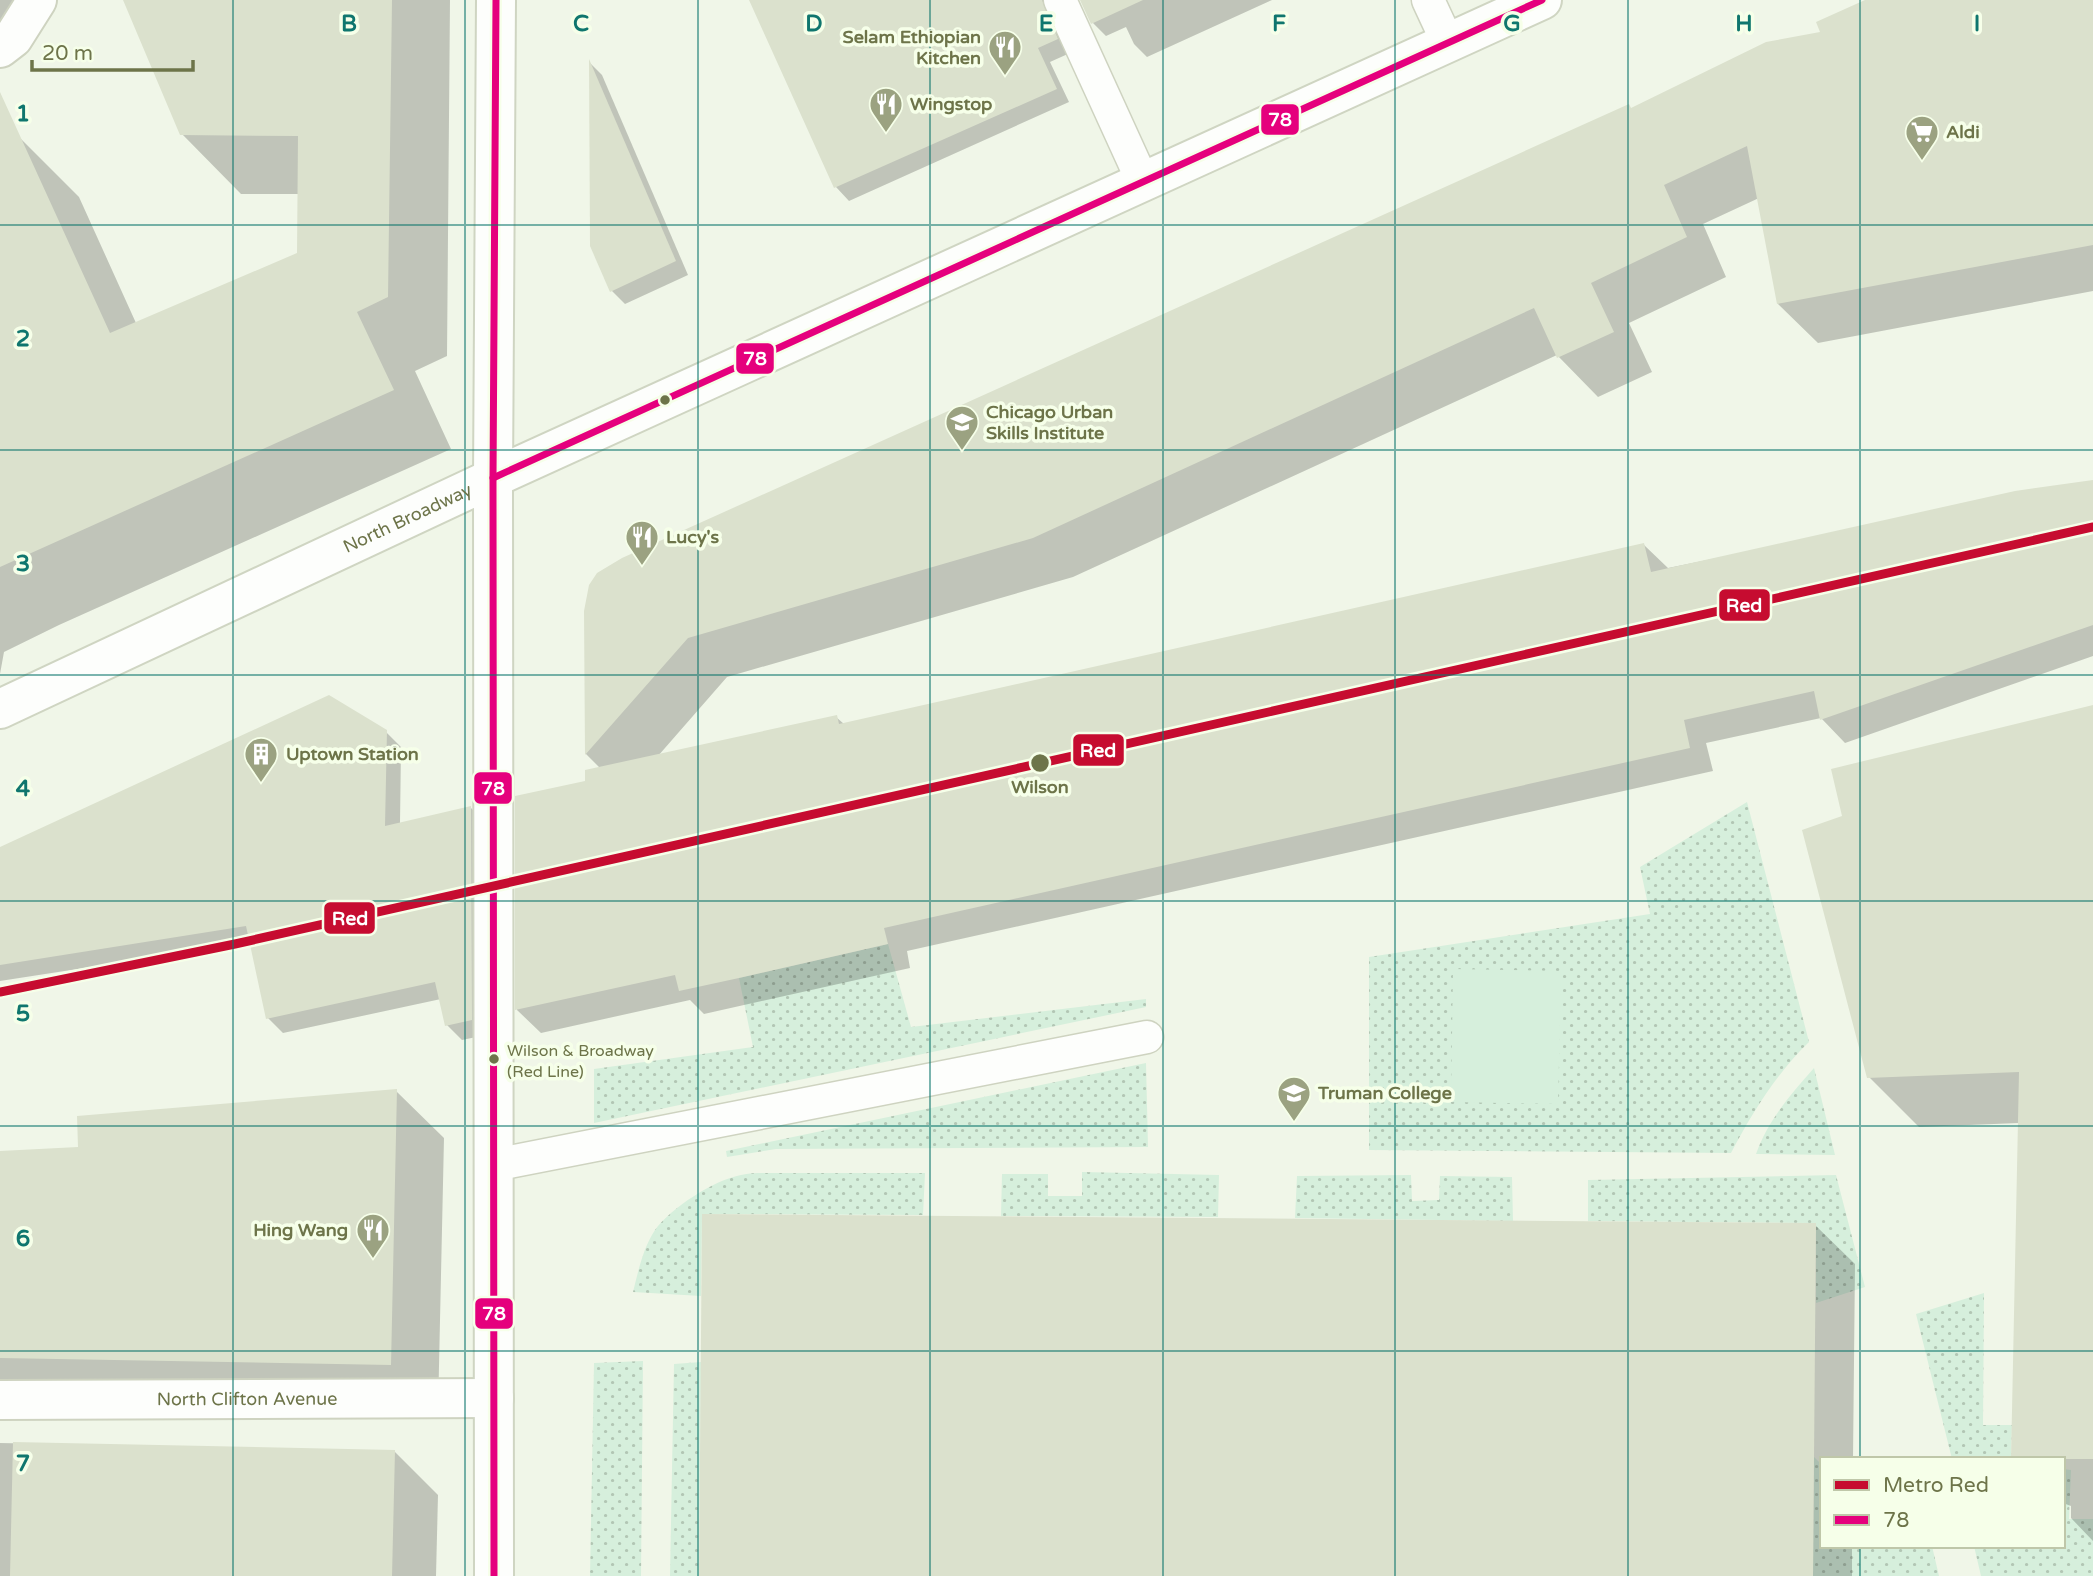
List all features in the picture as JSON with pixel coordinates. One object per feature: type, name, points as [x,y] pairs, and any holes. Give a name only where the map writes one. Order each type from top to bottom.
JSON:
[{"type":"street","points":[[0,48],[13,38],[37,0]]},
{"type":"street","points":[[495,1576],[496,0]]},
{"type":"street","name":"North Broadway","points":[[0,709],[494,478],[1542,0]]},
{"type":"street","name":"North Clifton Avenue","points":[[0,1400],[494,1398]]},
{"type":"lane","points":[[1060,0],[1143,182]]},
{"type":"lane","points":[[1428,0],[1448,43]]},
{"type":"lane","points":[[494,1165],[1147,1037]]},
{"type":"green space","points":[[1747,802],[1809,1042],[1766,1094],[1731,1153],[1369,1150],[1369,957],[1650,914],[1640,867]]},
{"type":"green space","points":[[888,944],[911,1027],[1146,999],[1146,1007],[594,1123],[594,1069],[753,1047],[739,978]]},
{"type":"green space","points":[[1453,969],[1561,971],[1558,1104],[1451,1102]]},
{"type":"green space","points":[[1146,1063],[1148,1147],[776,1149],[727,1157],[726,1151]]},
{"type":"green space","points":[[1814,1068],[1835,1155],[1756,1154],[1774,1119]]},
{"type":"green space","points":[[1082,1172],[1219,1175],[1218,1217],[1001,1216],[1002,1174],[1048,1174],[1048,1196],[1082,1196]]},
{"type":"green space","points":[[754,1173],[925,1173],[923,1215],[702,1214],[701,1296],[633,1292],[641,1260],[655,1230],[671,1213],[694,1196],[730,1178]]},
{"type":"green space","points":[[1411,1175],[1412,1201],[1439,1200],[1440,1176],[1512,1177],[1513,1221],[1295,1218],[1297,1176]]},
{"type":"green space","points":[[1836,1175],[1865,1287],[1816,1303],[1816,1223],[1588,1221],[1588,1180]]},
{"type":"green space","points":[[1984,1293],[1983,1425],[2012,1425],[2011,1453],[2020,1457],[1952,1457],[1916,1314]]},
{"type":"green space","points":[[643,1361],[641,1576],[590,1576],[594,1363]]},
{"type":"green space","points":[[701,1362],[699,1576],[670,1576],[674,1364]]},
{"type":"green space","points":[[1814,1457],[1820,1463],[1820,1548],[1932,1548],[1939,1576],[1813,1576]]},
{"type":"green space","points":[[2065,1469],[2071,1470],[2069,1519],[2093,1519],[2093,1576],[1981,1576],[1974,1548],[2065,1548]]},
{"type":"building","points":[[123,0],[392,0],[388,297],[357,312],[394,390],[0,567],[0,92],[110,333],[297,253],[298,136],[180,135]]},
{"type":"building","points":[[749,0],[1042,0],[1058,39],[1038,48],[1057,89],[834,188]]},
{"type":"building","points":[[1080,0],[1143,0],[1091,24]]},
{"type":"building","points":[[1865,0],[2093,0],[2093,245],[1777,304],[1747,146],[1664,185],[1687,237],[1591,283],[1614,332],[1557,358],[1534,308],[1033,538],[688,638],[585,755],[584,611],[589,585],[597,573],[622,558],[1629,104],[1631,108],[1766,42],[1820,32],[1816,22]]},
{"type":"building","points":[[589,59],[676,261],[610,292],[590,246]]},
{"type":"building","points":[[2093,480],[2093,625],[1820,720],[1814,691],[1684,720],[1690,748],[884,928],[888,944],[739,978],[679,991],[675,975],[515,1010],[515,796],[585,781],[585,770],[837,715],[839,724],[1644,543],[1651,572],[2015,491]]},
{"type":"building","name":"Uptown Station","points":[[329,695],[387,730],[385,826],[471,806],[472,1020],[445,1026],[435,982],[266,1019],[246,926],[0,965],[0,847]]},
{"type":"building","points":[[2093,705],[2093,1459],[2011,1457],[2019,1072],[1867,1078],[1802,830],[1842,816],[1831,769]]},
{"type":"building","points":[[397,1089],[391,1365],[0,1358],[0,1151],[78,1147],[77,1116]]},
{"type":"building","points":[[702,1214],[1816,1223],[1813,1576],[699,1576]]},
{"type":"building","points":[[13,1442],[395,1450],[392,1576],[10,1576]]},
{"type":"metro line","name":"Red","points":[[0,992],[235,944],[2093,527]]},
{"type":"transit line","name":"78","points":[[494,1576],[493,478],[496,0]]},
{"type":"transit line","name":"78","points":[[493,478],[1542,0]]},
{"type":"place","name":"Selam Ethiopian Kitchen","points":[[1005,77]]},
{"type":"place","name":"Wingstop","points":[[886,134]]},
{"type":"place","name":"Aldi","points":[[1922,162]]},
{"type":"place","name":"Chicago Urban Skills Institute","points":[[962,452]]},
{"type":"place","name":"Lucy's","points":[[642,567]]},
{"type":"place","name":"Wilson","points":[[1040,763]]},
{"type":"place","name":"Uptown Station","points":[[261,784]]},
{"type":"place","name":"Wilson & Broadway (Red Line)","points":[[494,1059]]},
{"type":"place","name":"Truman College","points":[[1294,1123]]},
{"type":"place","name":"Hing Wang","points":[[373,1260]]}]
